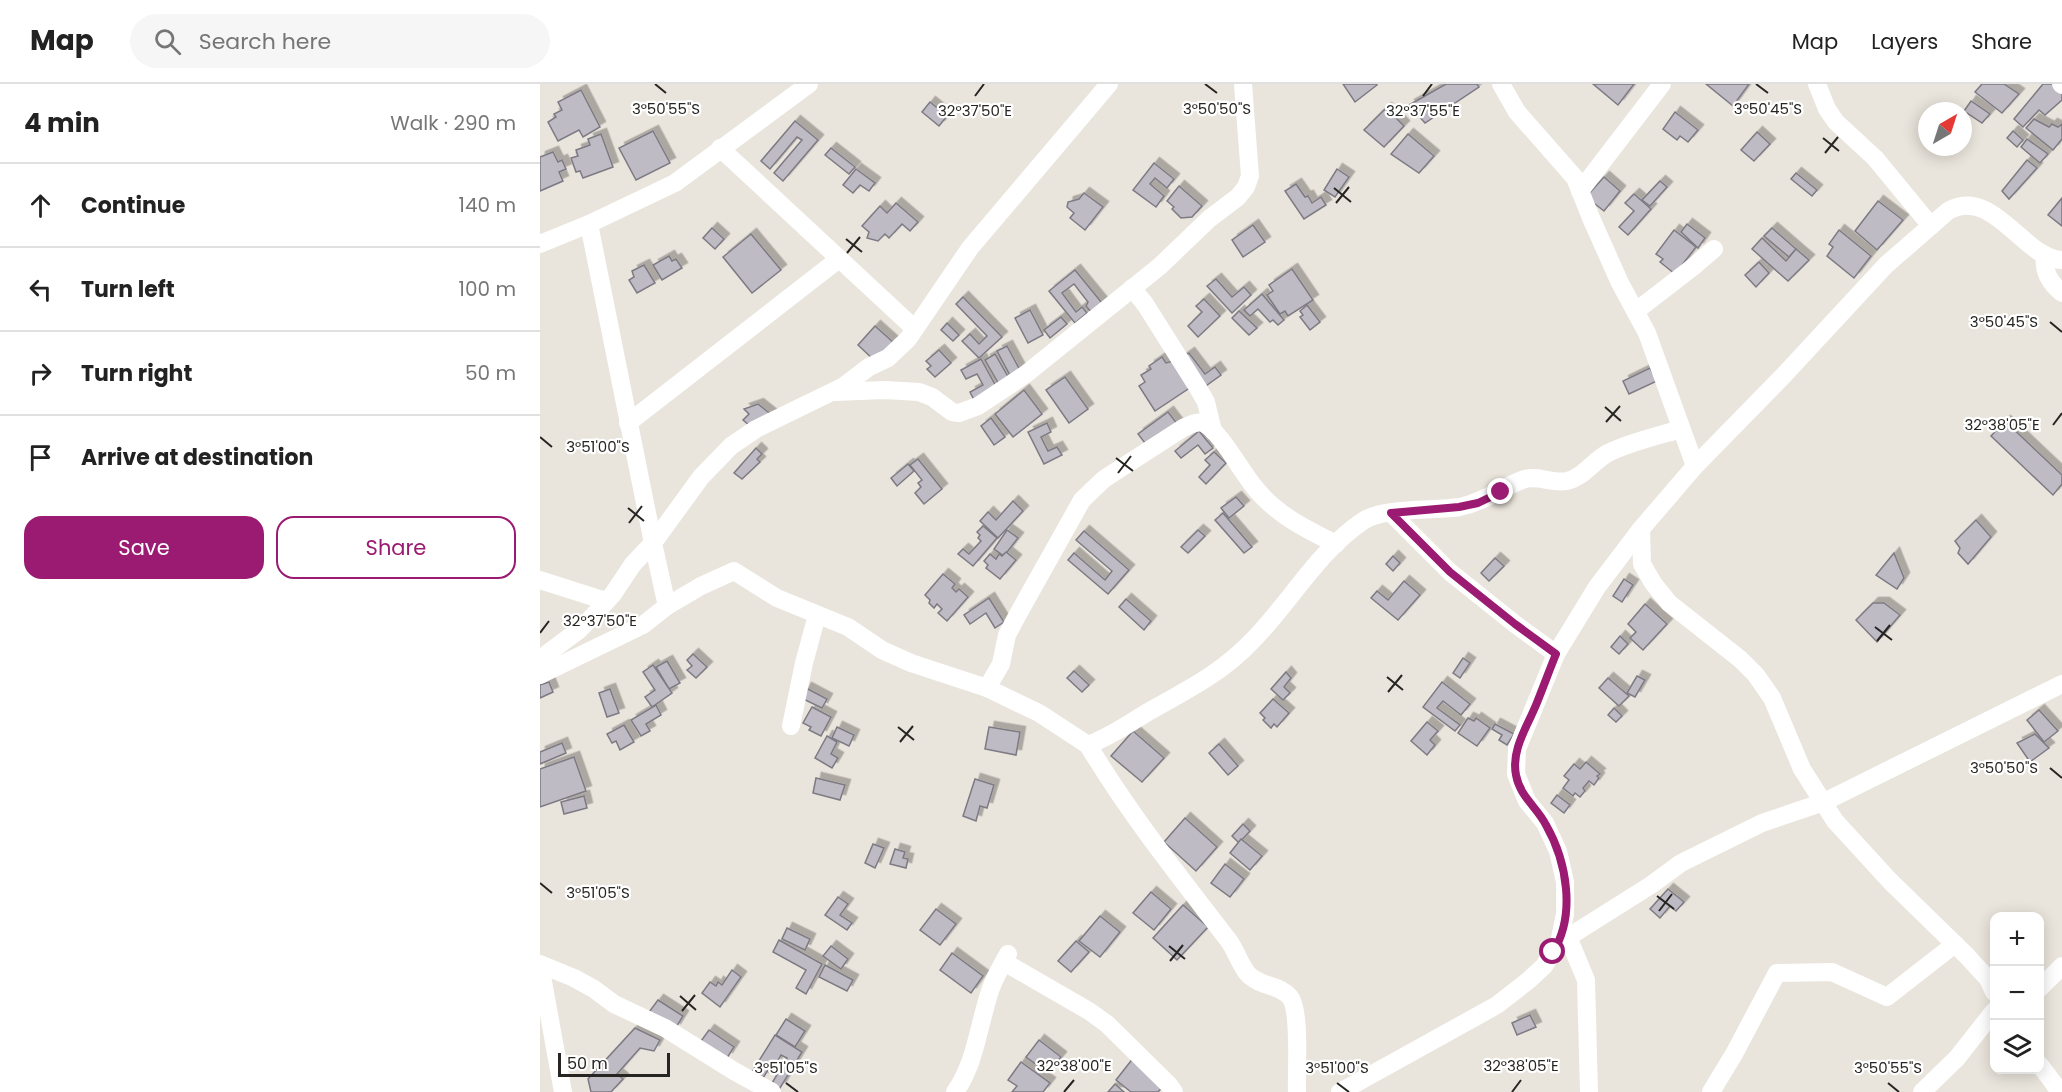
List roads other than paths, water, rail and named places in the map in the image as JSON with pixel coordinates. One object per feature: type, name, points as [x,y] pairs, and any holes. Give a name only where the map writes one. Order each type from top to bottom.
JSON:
[{"type":"street","points":[[540,244],[589,224],[675,183],[809,84]]},
{"type":"street","points":[[540,662],[548,653],[579,630],[606,601],[701,477],[731,446],[756,429],[844,386],[869,367],[888,358],[908,339],[970,248],[1109,84]]},
{"type":"street","points":[[829,393],[885,390],[919,392],[952,412],[966,411],[978,406],[1026,374],[1160,266],[1209,219],[1246,188],[1250,176],[1243,84]]},
{"type":"street","points":[[1501,84],[1517,112],[1570,170],[1616,274],[1647,333],[1695,466]]},
{"type":"street","points":[[1580,190],[1662,84]]},
{"type":"street","points":[[1817,84],[1827,109],[1836,122],[1875,158],[1931,226]]},
{"type":"street","points":[[720,148],[915,329]]},
{"type":"street","points":[[1589,1092],[1586,980],[1563,940],[1566,897],[1558,851],[1545,823],[1527,801],[1516,774],[1516,749],[1556,654],[1597,587],[1641,529],[1695,466],[1784,375],[1886,264],[1956,206],[1970,205],[1982,208],[2053,257],[2044,266],[2053,285],[2062,293]]},
{"type":"street","points":[[589,224],[652,543],[667,606]]},
{"type":"street","points":[[1636,310],[1714,249]]},
{"type":"street","points":[[628,423],[839,259]]},
{"type":"street","points":[[1132,288],[1145,304],[1206,402],[1213,431]]},
{"type":"street","points":[[987,688],[1001,664],[1007,635],[1082,500],[1104,479],[1183,428],[1199,422],[1204,423],[1213,431],[1272,507],[1294,523],[1336,544]]},
{"type":"street","points":[[1089,745],[1102,740],[1147,712],[1186,692],[1230,662],[1252,642],[1305,577],[1336,544],[1372,516],[1478,503],[1526,478],[1567,481],[1582,474],[1606,454],[1681,429]]},
{"type":"street","points":[[1391,513],[1450,572],[1556,654]]},
{"type":"street","points":[[1641,529],[1642,564],[1653,583],[1669,603],[1740,658],[1756,675],[1772,698],[1802,769],[1834,821],[1990,983]]},
{"type":"street","points":[[540,675],[643,625],[667,606],[701,586],[734,571],[777,598],[849,627],[882,650],[911,663],[987,688],[1039,713],[1089,745],[1108,777],[1164,858],[1231,944],[1247,972],[1257,982],[1277,988],[1290,998],[1297,1022],[1298,1092]]},
{"type":"street","points":[[540,580],[606,601]]},
{"type":"street","points":[[791,726],[817,615]]},
{"type":"street","points":[[1340,1092],[1497,1005],[1544,966],[1563,940],[1651,885],[1681,863],[1762,823],[1824,802],[2062,684]]},
{"type":"street","points":[[1711,1092],[1777,973],[1832,972],[1887,997],[1955,944]]},
{"type":"street","points":[[955,1092],[971,1057],[991,986],[1006,958],[1107,1024],[1174,1092]]},
{"type":"street","points":[[540,964],[563,1092]]},
{"type":"street","points":[[540,964],[594,989],[614,1004],[665,1029],[772,1092]]},
{"type":"street","points":[[2044,984],[2062,966]]},
{"type":"street","points":[[1922,1092],[1957,1058],[1990,1017]]},
{"type":"street","points":[[2044,1070],[2060,1092]]}]
